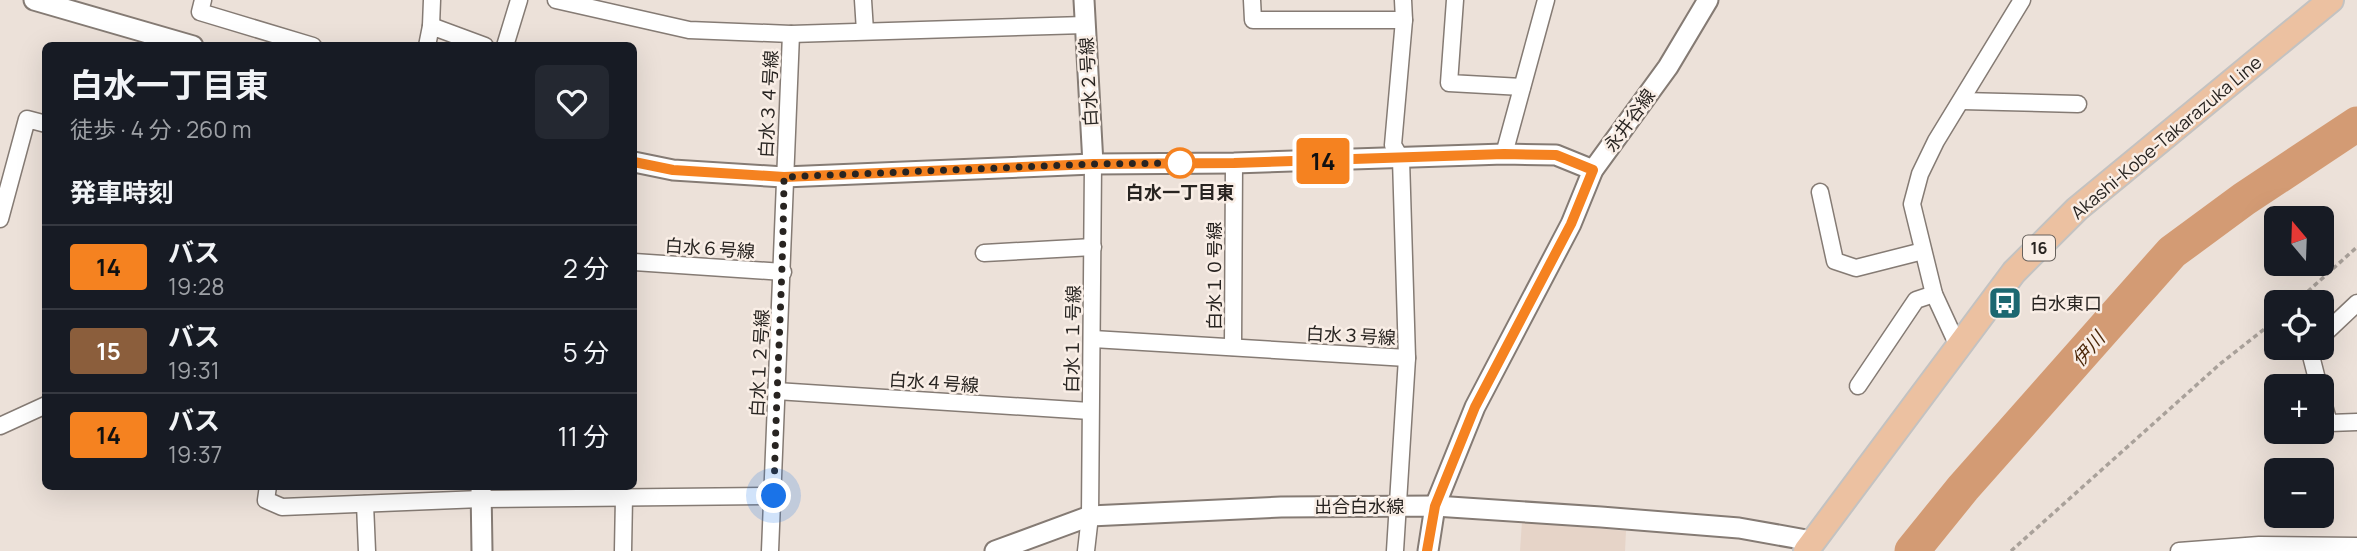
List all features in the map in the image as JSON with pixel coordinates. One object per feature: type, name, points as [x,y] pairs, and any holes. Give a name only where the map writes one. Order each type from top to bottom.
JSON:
[{"type":"main road","name":"Akashi-Kobe-Takarazuka Line","points":[[1809,546],[2014,272],[2077,209],[2331,0]]},
{"type":"street","points":[[34,0],[178,42]]},
{"type":"street","points":[[203,0],[200,12],[300,42]]},
{"type":"street","points":[[427,42],[432,0]]},
{"type":"street","points":[[506,42],[519,0]]},
{"type":"street","points":[[556,0],[617,6],[688,30],[791,34],[1085,25]]},
{"type":"street","points":[[863,0],[865,31]]},
{"type":"street","name":"白水２号線","points":[[1084,0],[1093,164]]},
{"type":"street","points":[[1252,0],[1252,20],[1404,20]]},
{"type":"street","name":"白水３号線","points":[[1093,339],[1407,358],[1401,159],[1393,145],[1404,20],[1403,0]]},
{"type":"street","points":[[1455,0],[1449,83],[1522,87]]},
{"type":"street","points":[[1504,154],[1546,0]]},
{"type":"street","name":"永井谷線","points":[[1427,551],[1435,506],[1475,407],[1571,224],[1593,170],[1668,66],[1708,0]]},
{"type":"street","points":[[1958,346],[1934,294],[1912,204],[1936,141],[2022,0]]},
{"type":"street","points":[[431,26],[474,42]]},
{"type":"street","name":"白水３４号線","points":[[784,177],[791,34]]},
{"type":"street","points":[[1962,101],[2078,104]]},
{"type":"street","points":[[0,219],[27,119],[42,123]]},
{"type":"street","points":[[637,163],[673,170],[784,177],[1093,164],[1401,159],[1504,154],[1556,155],[1593,170]]},
{"type":"street","name":"白水１０号線","points":[[1233,347],[1234,163]]},
{"type":"street","name":"白水１１号線","points":[[1086,551],[1090,516],[1093,164]]},
{"type":"street","name":"白水１２号線","points":[[770,551],[783,272],[784,177]]},
{"type":"street","points":[[1820,192],[1835,261],[1856,268],[1923,251]]},
{"type":"street","points":[[984,253],[1093,247]]},
{"type":"street","name":"白水６号線","points":[[637,262],[783,272]]},
{"type":"street","points":[[1858,386],[1916,300],[1934,294]]},
{"type":"street","points":[[2334,325],[2357,303]]},
{"type":"street","points":[[1395,551],[1407,358]]},
{"type":"street","name":"白水４号線","points":[[776,391],[1090,411]]},
{"type":"street","points":[[0,426],[42,407]]},
{"type":"street","points":[[2334,423],[2357,422]]},
{"type":"street","points":[[267,490],[266,500],[282,507],[365,504],[481,493],[624,497],[774,496]]},
{"type":"street","points":[[481,493],[482,551]]},
{"type":"street","points":[[623,551],[624,497]]},
{"type":"street","points":[[365,504],[367,551]]},
{"type":"street","name":"出合白水線","points":[[995,551],[1090,516],[1281,507],[1398,506],[1435,506],[1739,528],[1809,546]]},
{"type":"street","points":[[2179,551],[2259,545],[2357,546]]},
{"type":"path","points":[[2309,290],[2357,247]]},
{"type":"path","points":[[2011,551],[2220,363],[2264,329]]},
{"type":"shaded area","points":[[1522,521],[1626,531],[1625,551],[1520,551]]},
{"type":"waterway","name":"伊川","points":[[1912,551],[1963,488],[2172,252],[2244,199],[2357,124]]},
{"type":"bus line","name":"14","points":[[637,163],[673,170],[784,177],[1093,164],[1401,159],[1504,154],[1556,155],[1593,170],[1571,224],[1475,407],[1435,506],[1427,551]]},
{"type":"place","name":"白水一丁目東","points":[[1180,163]]},
{"type":"place","name":"白水東口","points":[[2005,303]]},
{"type":"route","points":[[774,496],[784,177],[1093,164],[1187,163],[1180,163]]}]
